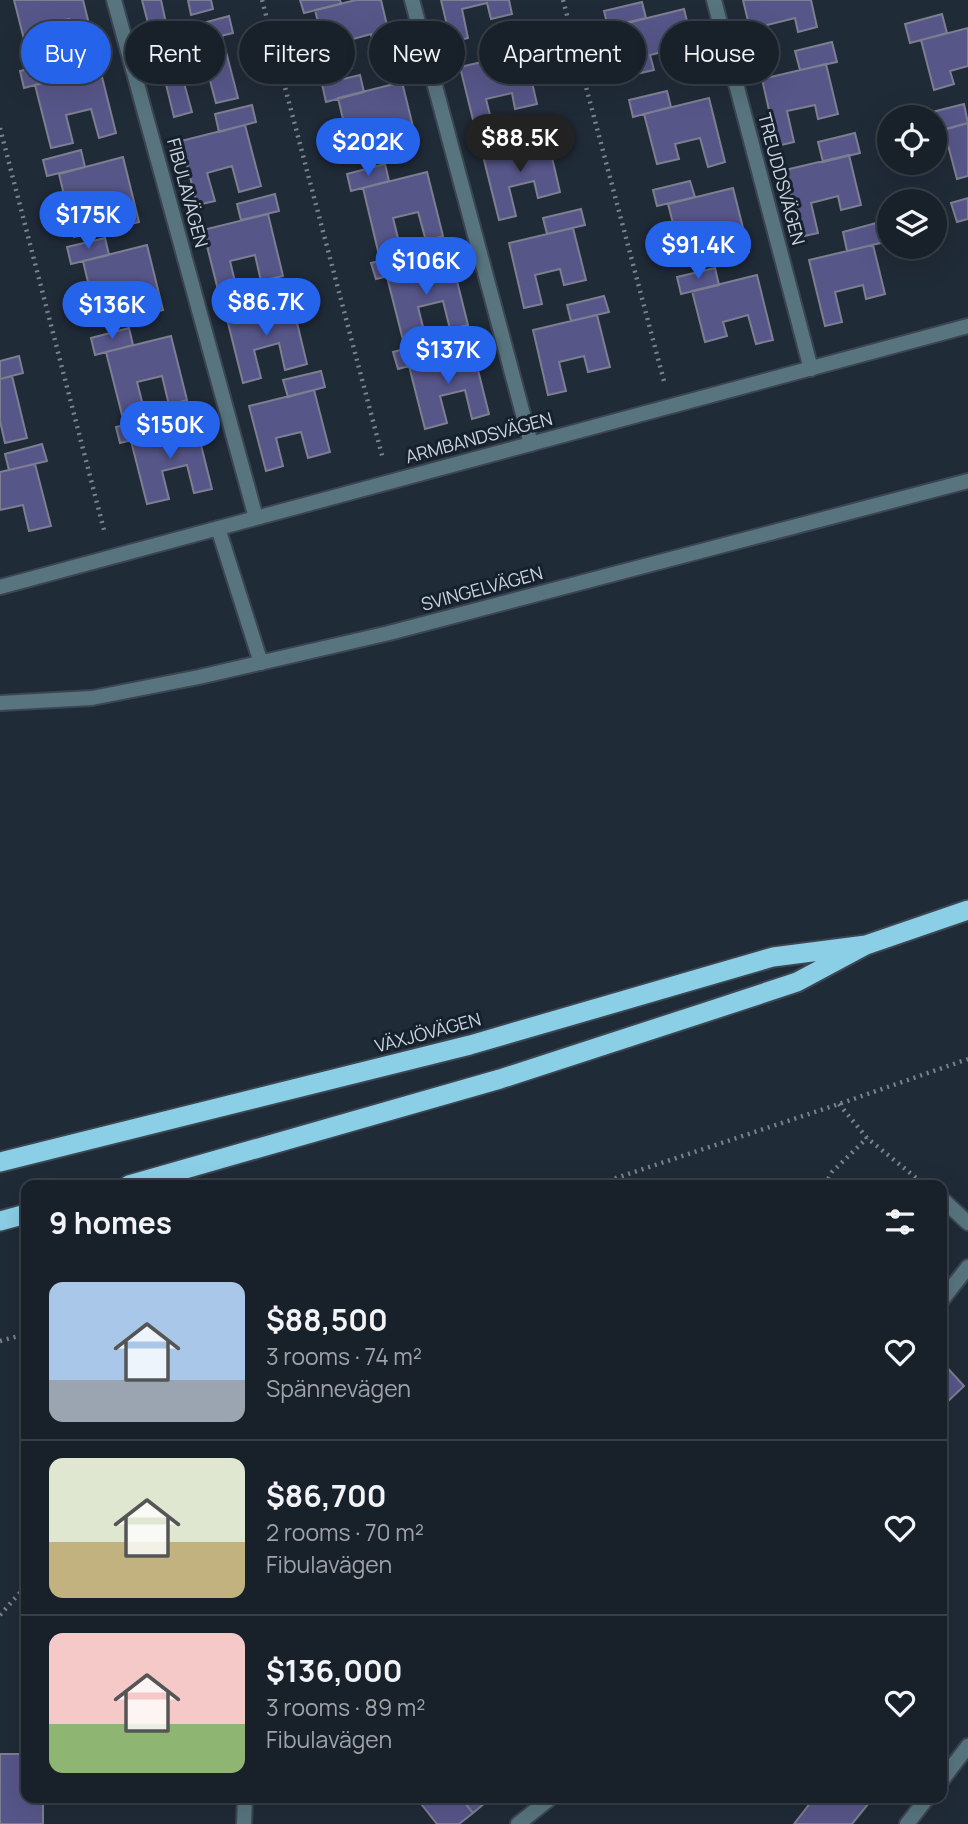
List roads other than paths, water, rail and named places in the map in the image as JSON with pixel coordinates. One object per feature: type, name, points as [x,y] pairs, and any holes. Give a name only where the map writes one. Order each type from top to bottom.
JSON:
[{"type":"highway","name":"VÄXJÖVÄGEN","points":[[146,1180],[551,1063],[797,982],[866,945],[968,910]]},
{"type":"highway","name":"VÄXJÖVÄGEN","points":[[0,1162],[470,1045],[773,957],[866,945]]},
{"type":"highway","points":[[0,1222],[21,1216]]},
{"type":"street","name":"FIBULAVÄGEN","points":[[114,0],[256,518]]},
{"type":"street","points":[[412,0],[531,444]]},
{"type":"street","name":"TREUDDSVÄGEN","points":[[714,0],[811,369]]},
{"type":"street","name":"ARMBANDSVÄGEN","points":[[0,587],[968,326]]},
{"type":"street","name":"SVINGELVÄGEN","points":[[0,703],[92,698],[261,663],[389,633],[968,481]]},
{"type":"street","points":[[218,528],[261,663]]},
{"type":"street","points":[[947,1204],[968,1223]]},
{"type":"street","points":[[947,1294],[968,1267]]},
{"type":"street","points":[[947,1773],[968,1746]]},
{"type":"street","points":[[244,1824],[245,1803]]},
{"type":"street","points":[[518,1824],[544,1803]]},
{"type":"street","points":[[907,1824],[923,1803]]}]
